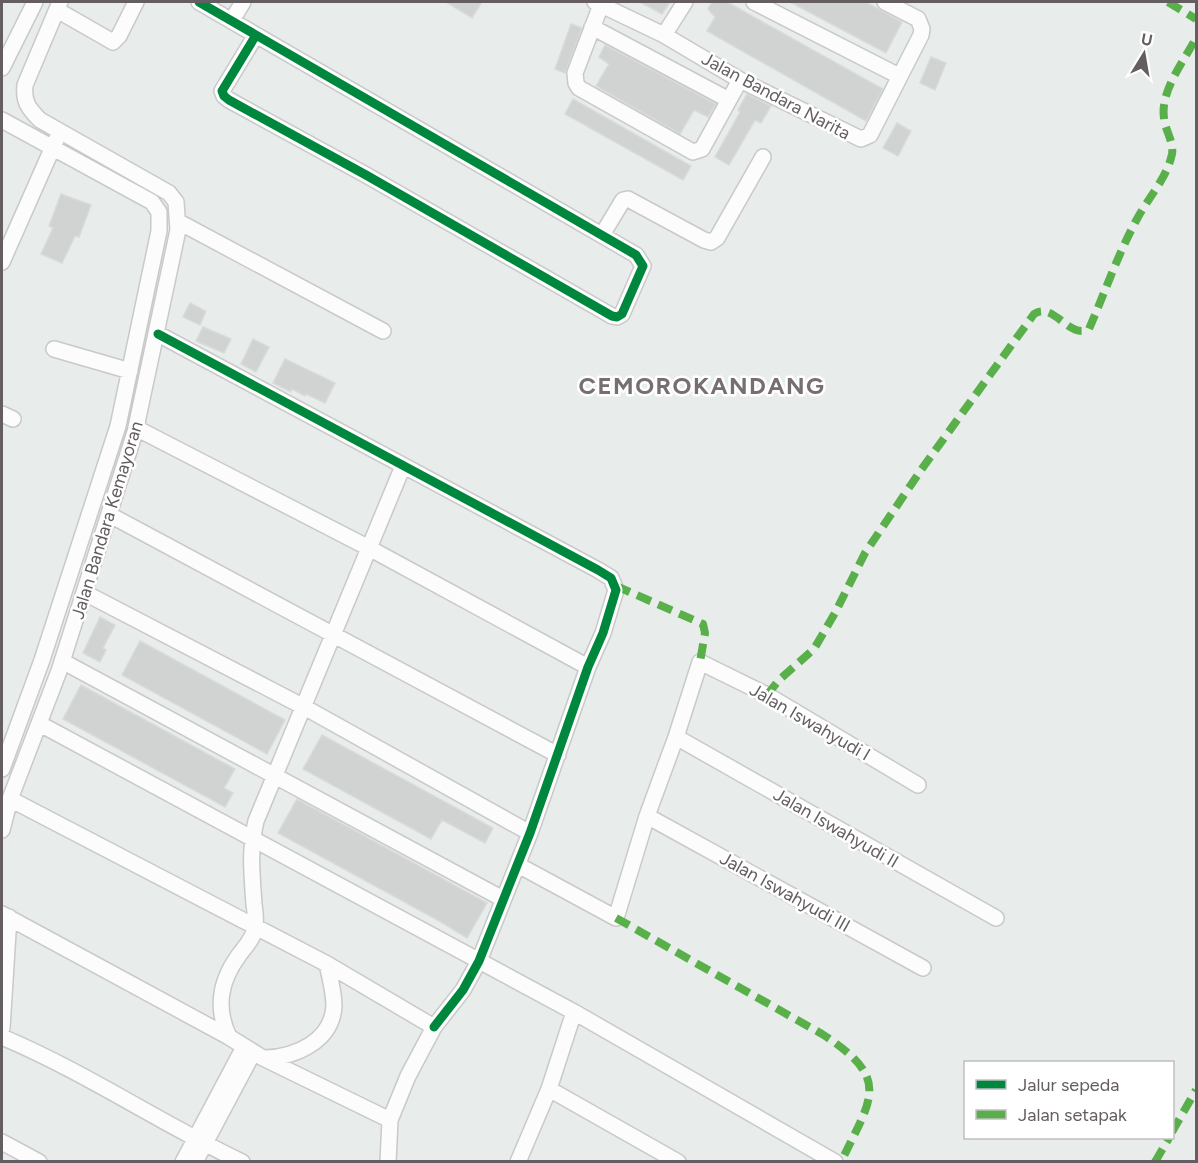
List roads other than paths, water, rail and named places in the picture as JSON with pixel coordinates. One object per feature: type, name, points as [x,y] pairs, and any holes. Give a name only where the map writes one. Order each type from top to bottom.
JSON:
[{"type":"street","points":[[3,67],[35,2]]},
{"type":"street","points":[[2,120],[152,201],[159,212],[176,202],[169,193],[40,120],[31,111],[24,98],[25,85],[58,6],[114,42],[136,2]]},
{"type":"street","points":[[200,2],[636,255],[643,266],[622,314],[617,317],[612,316],[366,175],[229,100],[222,91],[256,35]]},
{"type":"street","points":[[232,20],[243,2]]},
{"type":"street","points":[[664,35],[685,2]]},
{"type":"street","points":[[754,2],[899,76]]},
{"type":"street","name":"Jalan Bandara Narita","points":[[598,3],[664,35],[740,80],[861,139],[870,135],[922,29],[918,19],[885,2]]},
{"type":"street","points":[[598,3],[575,74],[579,88],[693,152],[702,149],[740,80]]},
{"type":"street","points":[[592,27],[729,100]]},
{"type":"street","points":[[2,262],[59,132]]},
{"type":"street","points":[[602,235],[623,200],[628,199],[711,242],[717,238],[763,158]]},
{"type":"street","name":"Jalan Bandara Kemayoran","points":[[2,830],[10,799],[40,724],[85,592],[136,428],[158,334],[179,222],[176,202]]},
{"type":"street","name":"Jalan Bandara Kemayoran","points":[[2,769],[42,660],[118,426],[159,231],[159,212]]},
{"type":"street","points":[[179,222],[383,331]]},
{"type":"street","points":[[158,334],[611,578],[616,585],[615,599],[603,633],[588,667],[518,865],[479,961],[463,990],[434,1027],[408,1076],[390,1120],[388,1161]]},
{"type":"street","points":[[54,349],[130,371]]},
{"type":"street","points":[[136,428],[369,548],[588,667]]},
{"type":"street","points":[[229,1037],[221,1013],[222,988],[231,966],[249,943],[255,927],[251,839],[256,821],[403,466]]},
{"type":"street","points":[[110,515],[558,755]]},
{"type":"street","points":[[85,592],[304,707],[530,833]]},
{"type":"street","points":[[62,661],[503,899]]},
{"type":"street","name":"Jalan Iswahyudi I","points":[[676,737],[700,662],[766,695],[918,785]]},
{"type":"street","points":[[40,724],[574,1012],[835,1161]]},
{"type":"street","points":[[518,865],[616,918],[647,816],[676,737]]},
{"type":"street","name":"Jalan Iswahyudi II","points":[[676,737],[996,918]]},
{"type":"street","points":[[10,799],[327,964],[434,1027]]},
{"type":"street","name":"Jalan Iswahyudi III","points":[[647,816],[923,968]]},
{"type":"street","points":[[2,1029],[5,915],[229,1037],[253,1053],[390,1120]]},
{"type":"street","points":[[253,1053],[278,1058],[293,1054],[318,1040],[326,1029],[334,1008],[327,964]]},
{"type":"street","points":[[518,1161],[549,1089],[574,1012]]},
{"type":"street","points":[[2,1037],[33,1050],[199,1141],[242,1161]]},
{"type":"street","points":[[183,1161],[199,1141],[253,1053]]},
{"type":"street","points":[[549,1089],[678,1161]]},
{"type":"street","points":[[195,1161],[199,1141]]},
{"type":"street","points":[[2,1142],[39,1161]]},
{"type":"district","name":"CEMOROKANDANG","points":[[702,385]]}]
